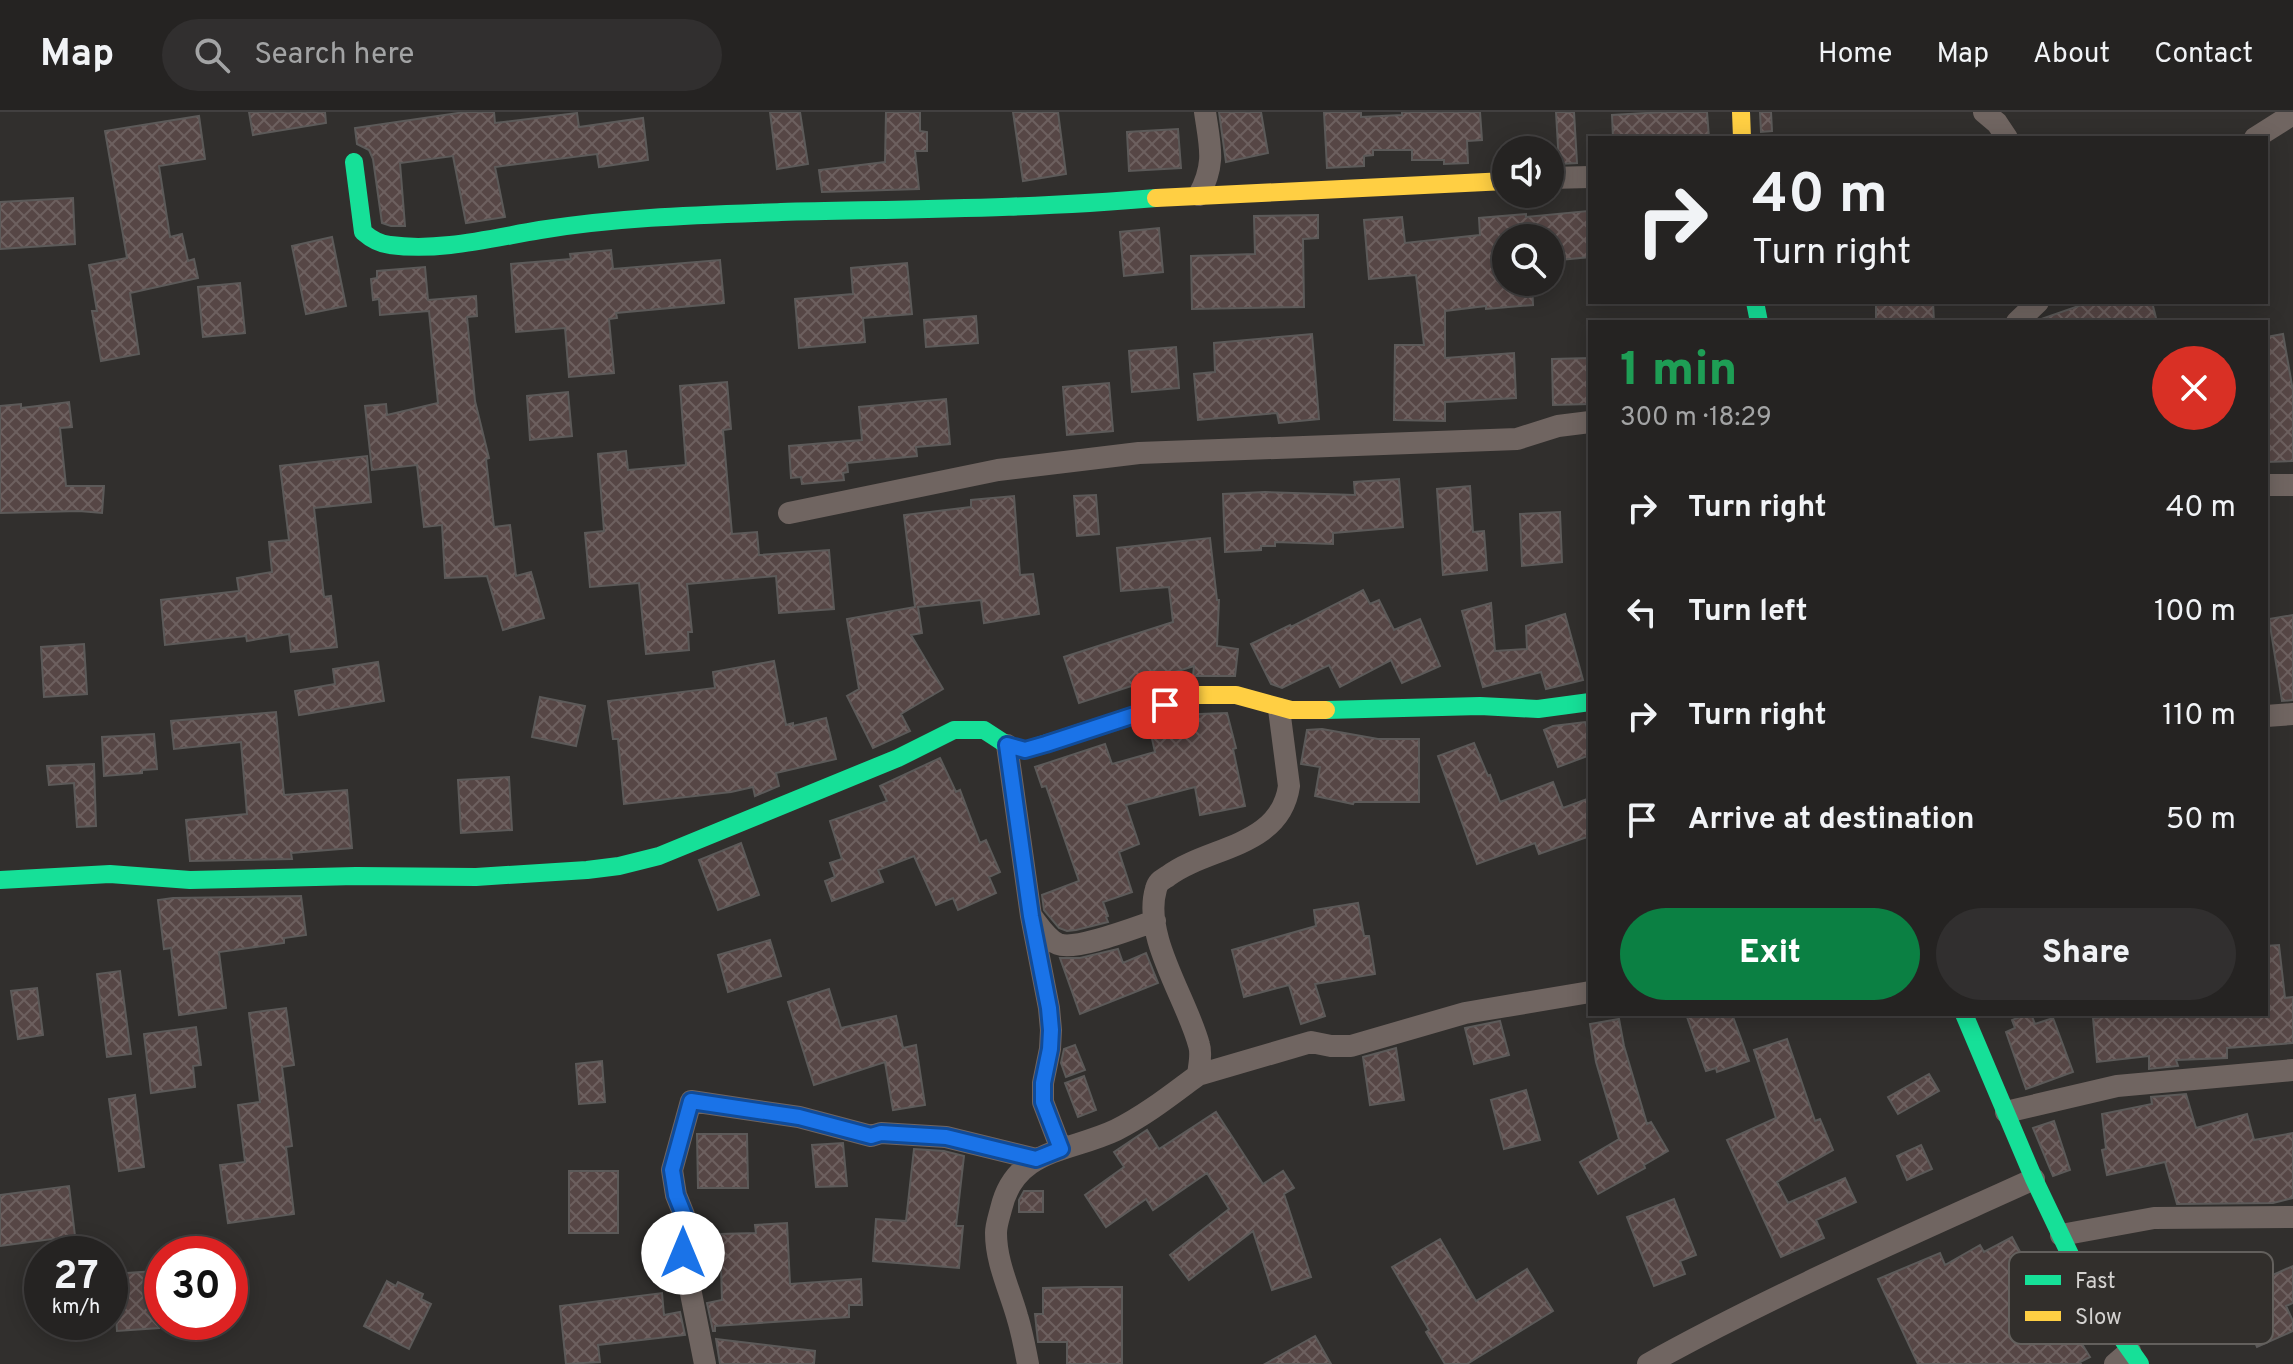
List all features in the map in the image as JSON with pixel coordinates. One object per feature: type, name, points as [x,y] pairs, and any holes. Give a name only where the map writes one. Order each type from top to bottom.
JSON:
[{"type":"street","points":[[1199,195],[1209,177],[1211,154],[1205,112]]},
{"type":"street","points":[[1741,112],[1742,136]]},
{"type":"street","points":[[1984,112],[2006,136]]},
{"type":"street","points":[[2258,136],[2293,114]]},
{"type":"street","points":[[354,162],[363,232],[373,240],[388,245],[423,246],[578,224],[687,215],[1080,206],[1199,195],[1492,182]]},
{"type":"street","points":[[1564,178],[1588,177]]},
{"type":"street","points":[[2019,320],[2036,304]]},
{"type":"street","points":[[789,513],[998,470],[1139,453],[1517,439],[1558,426],[1588,422]]},
{"type":"street","points":[[2268,485],[2293,485]]},
{"type":"street","points":[[0,880],[110,874],[190,880],[476,877],[619,866],[659,856],[898,758],[954,730],[984,730],[1007,745],[1025,750],[1195,695],[1217,694],[1242,696],[1279,709],[1299,711],[1480,706],[1529,709],[1588,702]]},
{"type":"street","points":[[1198,1075],[1200,1048],[1156,933],[1152,904],[1158,883],[1177,869],[1252,837],[1281,812],[1288,798],[1289,786],[1279,709]]},
{"type":"street","points":[[2268,716],[2293,714]]},
{"type":"street","points":[[1007,745],[1031,916],[1049,1008],[1050,1049],[1043,1083],[1043,1102],[1061,1149]]},
{"type":"street","points":[[1031,916],[1058,944],[1075,946],[1155,921]]},
{"type":"street","points":[[1028,1364],[1017,1315],[999,1259],[996,1230],[1009,1188],[1017,1175],[1036,1159],[1114,1131],[1161,1104],[1198,1075],[1311,1042],[1351,1046],[1465,1013],[1588,992]]},
{"type":"street","points":[[1965,1016],[2034,1179],[2069,1252]]},
{"type":"street","points":[[2006,1112],[2117,1086],[2293,1070]]},
{"type":"street","points":[[705,1364],[683,1253],[684,1215],[676,1195],[672,1170],[691,1101],[799,1117],[871,1136],[881,1133],[946,1137],[1036,1159]]},
{"type":"street","points":[[1648,1364],[1868,1254],[2034,1179]]},
{"type":"street","points":[[2061,1235],[2154,1218],[2293,1217]]},
{"type":"building","points":[[249,112],[325,112],[326,123],[253,135]]},
{"type":"building","points":[[465,112],[494,112],[495,123],[577,113],[579,127],[643,118],[648,160],[599,167],[597,154],[495,167],[505,217],[466,223],[453,156],[400,163],[405,226],[382,223],[373,159],[369,150],[357,144],[355,128]]},
{"type":"building","points":[[770,112],[800,112],[808,164],[777,169]]},
{"type":"building","points":[[886,112],[920,112],[920,131],[927,132],[927,151],[915,151],[919,189],[822,192],[819,170],[885,162]]},
{"type":"building","points":[[1013,112],[1058,112],[1066,174],[1023,181]]},
{"type":"building","points":[[1219,112],[1261,112],[1268,153],[1226,162]]},
{"type":"building","points":[[1324,112],[1361,112],[1361,117],[1402,115],[1402,112],[1480,112],[1482,140],[1467,141],[1468,163],[1412,160],[1412,150],[1373,150],[1373,155],[1364,156],[1364,166],[1327,168]]},
{"type":"building","points":[[1556,112],[1574,112],[1577,163],[1564,164],[1564,136],[1557,136]]},
{"type":"building","points":[[1707,112],[1709,136],[1613,136],[1612,115]]},
{"type":"building","points":[[1760,112],[1771,112],[1772,131],[1761,132]]},
{"type":"building","points":[[199,116],[205,159],[159,166],[170,237],[182,234],[188,261],[194,259],[198,278],[130,293],[139,354],[101,361],[92,311],[97,311],[89,265],[127,258],[105,131]]},
{"type":"building","points":[[1178,129],[1181,168],[1129,171],[1127,132]]},
{"type":"building","points":[[73,198],[75,244],[0,249],[0,202]]},
{"type":"building","points":[[1588,211],[1588,257],[1564,260],[1564,224],[1492,224],[1492,296],[1533,296],[1533,305],[1445,311],[1445,358],[1514,353],[1516,398],[1445,402],[1445,421],[1394,420],[1395,345],[1424,345],[1416,275],[1369,279],[1364,220],[1402,217],[1405,243],[1480,235],[1479,218],[1526,214],[1526,217]]},
{"type":"building","points":[[1318,215],[1318,238],[1303,239],[1304,307],[1192,309],[1191,256],[1255,254],[1254,216]]},
{"type":"building","points":[[1159,228],[1163,272],[1124,276],[1120,232]]},
{"type":"building","points":[[332,237],[346,306],[306,314],[292,246]]},
{"type":"building","points":[[611,250],[613,269],[720,260],[724,303],[616,313],[617,318],[609,319],[614,373],[569,377],[565,328],[516,332],[511,264],[571,259],[570,254]]},
{"type":"building","points":[[907,263],[912,314],[863,318],[865,342],[799,348],[795,299],[853,294],[851,268]]},
{"type":"building","points":[[425,267],[428,300],[476,296],[477,316],[467,317],[475,401],[489,458],[486,459],[494,527],[510,525],[516,576],[531,572],[544,618],[503,630],[487,576],[445,578],[442,525],[424,527],[417,465],[372,470],[365,406],[386,404],[387,415],[438,403],[429,311],[380,315],[379,299],[373,300],[371,279],[377,278],[377,271]]},
{"type":"building","points":[[240,283],[245,333],[203,337],[198,287]]},
{"type":"building","points":[[1876,304],[1933,304],[1934,320],[1876,320]]},
{"type":"building","points":[[2084,304],[2152,304],[2156,320],[2041,320]]},
{"type":"building","points":[[976,316],[978,343],[926,347],[924,320]]},
{"type":"building","points":[[1312,334],[1319,419],[1279,423],[1277,413],[1198,420],[1194,374],[1215,372],[1214,343]]},
{"type":"building","points":[[2283,334],[2293,391],[2293,461],[2268,462],[2268,337]]},
{"type":"building","points":[[1176,347],[1179,388],[1132,392],[1129,351]]},
{"type":"building","points":[[1588,358],[1588,404],[1553,405],[1552,359]]},
{"type":"building","points":[[727,382],[731,429],[723,430],[732,534],[757,532],[759,555],[829,550],[834,609],[779,613],[776,576],[687,584],[692,632],[688,632],[689,650],[646,654],[639,583],[590,587],[585,533],[604,531],[598,454],[626,451],[628,470],[686,465],[680,386]]},
{"type":"building","points":[[1109,383],[1113,431],[1067,435],[1063,387]]},
{"type":"building","points":[[568,392],[572,436],[530,440],[527,396]]},
{"type":"building","points":[[946,399],[950,444],[916,447],[917,456],[847,463],[848,472],[843,473],[844,480],[802,484],[801,477],[791,478],[789,446],[862,440],[859,407]]},
{"type":"building","points":[[69,402],[72,427],[60,428],[66,486],[104,486],[102,513],[0,513],[0,406],[21,404],[21,408]]},
{"type":"building","points":[[367,456],[371,502],[314,508],[324,597],[331,596],[337,647],[291,652],[289,634],[247,641],[246,636],[165,645],[161,600],[239,591],[237,578],[272,572],[269,542],[289,540],[280,466]]},
{"type":"building","points":[[1399,479],[1403,527],[1333,533],[1333,544],[1275,542],[1275,546],[1261,546],[1261,550],[1225,552],[1223,494],[1355,495],[1354,482]]},
{"type":"building","points":[[1470,486],[1473,532],[1484,531],[1487,570],[1443,575],[1437,489]]},
{"type":"building","points":[[1096,495],[1099,534],[1077,536],[1074,496]]},
{"type":"building","points":[[1014,496],[1020,575],[1033,574],[1039,614],[984,623],[981,600],[918,607],[922,633],[911,635],[943,689],[901,714],[910,731],[873,748],[847,696],[859,689],[847,619],[915,607],[904,515],[971,507],[971,500]]},
{"type":"building","points":[[1560,512],[1562,562],[1522,566],[1520,514]]},
{"type":"building","points":[[1210,538],[1219,600],[1217,646],[1238,649],[1235,676],[1193,676],[1194,666],[1169,674],[1152,671],[1153,679],[1079,703],[1064,657],[1173,622],[1169,587],[1121,591],[1117,548]]},
{"type":"building","points":[[1363,590],[1370,604],[1379,600],[1394,630],[1420,619],[1440,666],[1402,683],[1391,660],[1340,687],[1329,665],[1282,688],[1271,684],[1251,644]]},
{"type":"building","points":[[1491,603],[1495,651],[1527,649],[1526,626],[1565,614],[1583,680],[1546,689],[1541,672],[1483,687],[1462,611]]},
{"type":"building","points":[[2293,615],[2293,700],[2282,701],[2269,619]]},
{"type":"building","points":[[84,644],[87,694],[44,697],[41,647]]},
{"type":"building","points":[[774,661],[786,725],[826,718],[836,759],[776,773],[779,786],[755,796],[753,787],[624,804],[618,739],[613,739],[608,701],[715,688],[713,672]]},
{"type":"building","points":[[378,662],[384,701],[299,715],[295,691],[335,684],[333,669]]},
{"type":"building","points":[[540,697],[585,706],[576,746],[532,737]]},
{"type":"building","points":[[276,712],[284,795],[347,790],[352,848],[291,853],[292,859],[190,861],[186,820],[247,814],[241,742],[174,749],[171,721]]},
{"type":"building","points":[[1227,713],[1245,806],[1200,815],[1195,787],[1126,805],[1139,844],[1119,852],[1132,892],[1103,902],[1108,922],[1076,930],[1059,928],[1044,910],[1042,895],[1079,881],[1046,786],[1042,787],[1035,767],[1105,744],[1112,764],[1155,752],[1150,730],[1199,714]]},
{"type":"building","points":[[1585,722],[1588,756],[1558,767],[1544,730]]},
{"type":"building","points":[[1322,729],[1378,739],[1419,739],[1419,802],[1353,804],[1315,796],[1320,767],[1301,764],[1307,730]]},
{"type":"building","points":[[154,734],[157,769],[104,776],[102,737]]},
{"type":"building","points":[[1474,743],[1500,802],[1553,782],[1563,808],[1588,799],[1588,837],[1539,854],[1535,843],[1477,864],[1438,756]]},
{"type":"building","points":[[940,758],[956,792],[960,790],[980,843],[986,840],[1000,872],[989,877],[996,893],[958,910],[953,898],[936,905],[914,856],[878,870],[883,882],[832,901],[825,881],[835,877],[830,863],[842,859],[830,821],[887,801],[880,786]]},
{"type":"building","points":[[94,764],[96,826],[77,827],[74,783],[49,785],[47,766]]},
{"type":"building","points":[[509,777],[512,830],[461,833],[458,780]]},
{"type":"building","points":[[741,843],[759,895],[718,910],[699,860]]},
{"type":"building","points":[[301,896],[306,935],[284,938],[284,943],[219,952],[226,1008],[179,1015],[171,948],[164,949],[158,900]]},
{"type":"building","points":[[1358,903],[1364,936],[1369,936],[1375,974],[1315,984],[1325,1016],[1301,1024],[1289,985],[1244,997],[1232,950],[1316,926],[1314,910]]},
{"type":"building","points":[[770,940],[781,976],[728,992],[718,955]]},
{"type":"building","points":[[2279,945],[2285,998],[2293,997],[2293,1043],[2227,1048],[2227,1058],[2176,1060],[2178,1066],[2149,1069],[2149,1056],[2097,1062],[2093,1018],[2268,1016],[2268,946]]},
{"type":"building","points":[[1118,949],[1123,963],[1146,953],[1158,983],[1080,1014],[1060,958],[1080,958]]},
{"type":"building","points":[[120,971],[131,1054],[107,1057],[97,974]]},
{"type":"building","points":[[37,988],[43,1035],[18,1039],[11,991]]},
{"type":"building","points":[[829,989],[841,1028],[896,1016],[903,1048],[916,1045],[925,1105],[893,1110],[885,1062],[814,1085],[788,1002]]},
{"type":"building","points":[[286,1008],[294,1065],[282,1067],[292,1146],[286,1147],[294,1214],[228,1223],[220,1165],[245,1162],[238,1105],[260,1102],[249,1013]]},
{"type":"building","points":[[1687,1016],[1733,1016],[1749,1061],[1717,1072],[1716,1068],[1706,1071]]},
{"type":"building","points":[[2032,1016],[2035,1024],[2053,1018],[2073,1072],[2026,1089],[2006,1032],[2015,1028],[2012,1020]]},
{"type":"building","points":[[1619,1019],[1647,1124],[1651,1122],[1668,1151],[1644,1165],[1645,1168],[1598,1194],[1580,1162],[1619,1139],[1596,1062],[1590,1024]]},
{"type":"building","points":[[1500,1021],[1509,1055],[1474,1064],[1465,1028]]},
{"type":"building","points":[[196,1027],[201,1065],[193,1066],[195,1087],[151,1093],[144,1034]]},
{"type":"building","points":[[1787,1039],[1815,1121],[1820,1119],[1833,1150],[1777,1182],[1788,1203],[1845,1178],[1856,1202],[1816,1220],[1824,1238],[1781,1257],[1727,1140],[1776,1118],[1754,1050]]},
{"type":"building","points":[[1075,1045],[1085,1070],[1066,1077],[1061,1063],[1064,1049]]},
{"type":"building","points":[[1396,1048],[1404,1100],[1370,1105],[1363,1057]]},
{"type":"building","points":[[602,1061],[605,1102],[579,1104],[576,1064]]},
{"type":"building","points":[[1929,1074],[1939,1091],[1898,1114],[1888,1097]]},
{"type":"building","points":[[1084,1076],[1096,1110],[1078,1117],[1065,1083]]},
{"type":"building","points":[[1526,1090],[1540,1140],[1504,1149],[1491,1100]]},
{"type":"building","points":[[2186,1094],[2196,1128],[2247,1114],[2254,1140],[2293,1133],[2293,1198],[2273,1203],[2177,1204],[2165,1162],[2107,1175],[2102,1150],[2106,1149],[2102,1114],[2152,1104],[2151,1097]]},
{"type":"building","points":[[135,1095],[144,1167],[119,1171],[109,1099]]},
{"type":"building","points":[[1216,1112],[1263,1184],[1283,1171],[1294,1188],[1284,1194],[1311,1277],[1272,1290],[1253,1231],[1189,1280],[1170,1255],[1229,1209],[1207,1173],[1153,1210],[1146,1199],[1106,1227],[1085,1195],[1124,1167],[1114,1152],[1147,1130],[1159,1149]]},
{"type":"building","points":[[2054,1121],[2070,1170],[2053,1176],[2033,1128]]},
{"type":"building","points":[[697,1134],[747,1134],[748,1188],[698,1188]]},
{"type":"building","points":[[843,1143],[847,1186],[816,1187],[812,1145]]},
{"type":"building","points":[[1921,1145],[1932,1169],[1907,1180],[1897,1156]]},
{"type":"building","points":[[914,1149],[964,1156],[956,1226],[963,1226],[959,1268],[873,1261],[876,1219],[906,1221]]},
{"type":"building","points":[[569,1171],[618,1171],[618,1233],[569,1233]]},
{"type":"building","points":[[69,1186],[75,1236],[24,1236],[24,1243],[0,1246],[0,1195]]},
{"type":"building","points":[[1024,1191],[1043,1191],[1043,1212],[1019,1212],[1019,1200]]},
{"type":"building","points":[[1674,1199],[1696,1255],[1680,1261],[1685,1274],[1654,1286],[1627,1217]]},
{"type":"building","points":[[787,1223],[790,1284],[861,1279],[862,1305],[849,1305],[849,1317],[715,1326],[713,1331],[707,1303],[722,1300],[720,1234],[756,1233],[755,1225]]},
{"type":"building","points":[[2012,1237],[2020,1252],[2009,1252],[2009,1344],[2082,1344],[2090,1357],[2081,1364],[1918,1364],[1878,1279],[1940,1253],[1945,1265],[1980,1245],[1984,1252]]},
{"type":"building","points":[[1440,1239],[1476,1301],[1527,1269],[1553,1311],[1467,1364],[1445,1364],[1392,1267]]},
{"type":"building","points":[[2293,1266],[2293,1303],[2286,1306],[2293,1321],[2293,1331],[2273,1340],[2273,1275]]},
{"type":"building","points":[[144,1272],[144,1329],[128,1330],[128,1273]]},
{"type":"building","points":[[387,1281],[396,1286],[398,1282],[423,1294],[421,1299],[431,1304],[409,1349],[364,1326]]},
{"type":"building","points":[[1122,1287],[1122,1364],[1067,1364],[1067,1342],[1038,1342],[1035,1314],[1043,1314],[1043,1288]]},
{"type":"building","points":[[662,1293],[664,1315],[680,1312],[685,1335],[598,1345],[600,1362],[566,1364],[560,1306]]},
{"type":"building","points":[[1315,1336],[1331,1364],[1265,1364]]},
{"type":"building","points":[[716,1339],[815,1351],[814,1364],[720,1364]]},
{"type":"traffic: fast","points":[[354,162],[363,232],[382,244],[409,247],[446,245],[600,222],[660,217],[1015,206],[1156,198]]},
{"type":"traffic: fast","points":[[1755,304],[1759,320]]},
{"type":"traffic: fast","points":[[1326,710],[1480,706],[1538,709],[1588,702]]},
{"type":"traffic: fast","points":[[0,880],[110,874],[190,880],[476,877],[619,866],[659,856],[898,758],[954,730],[984,730],[1007,745],[1025,750],[1060,739]]},
{"type":"traffic: fast","points":[[1965,1016],[2034,1179],[2069,1252]]},
{"type":"traffic: fast","points":[[2126,1344],[2140,1364]]},
{"type":"traffic: slow","points":[[1741,112],[1742,136]]},
{"type":"traffic: slow","points":[[1156,198],[1492,182]]},
{"type":"traffic: slow","points":[[1060,739],[1195,695],[1236,695],[1291,710],[1326,710]]},
{"type":"route","points":[[683,1253],[684,1215],[676,1195],[672,1170],[691,1101],[799,1117],[871,1136],[881,1133],[946,1137],[1036,1159],[1061,1149],[1043,1102],[1043,1083],[1050,1049],[1049,1008],[1031,916],[1007,745],[1025,750],[1165,705]]}]
